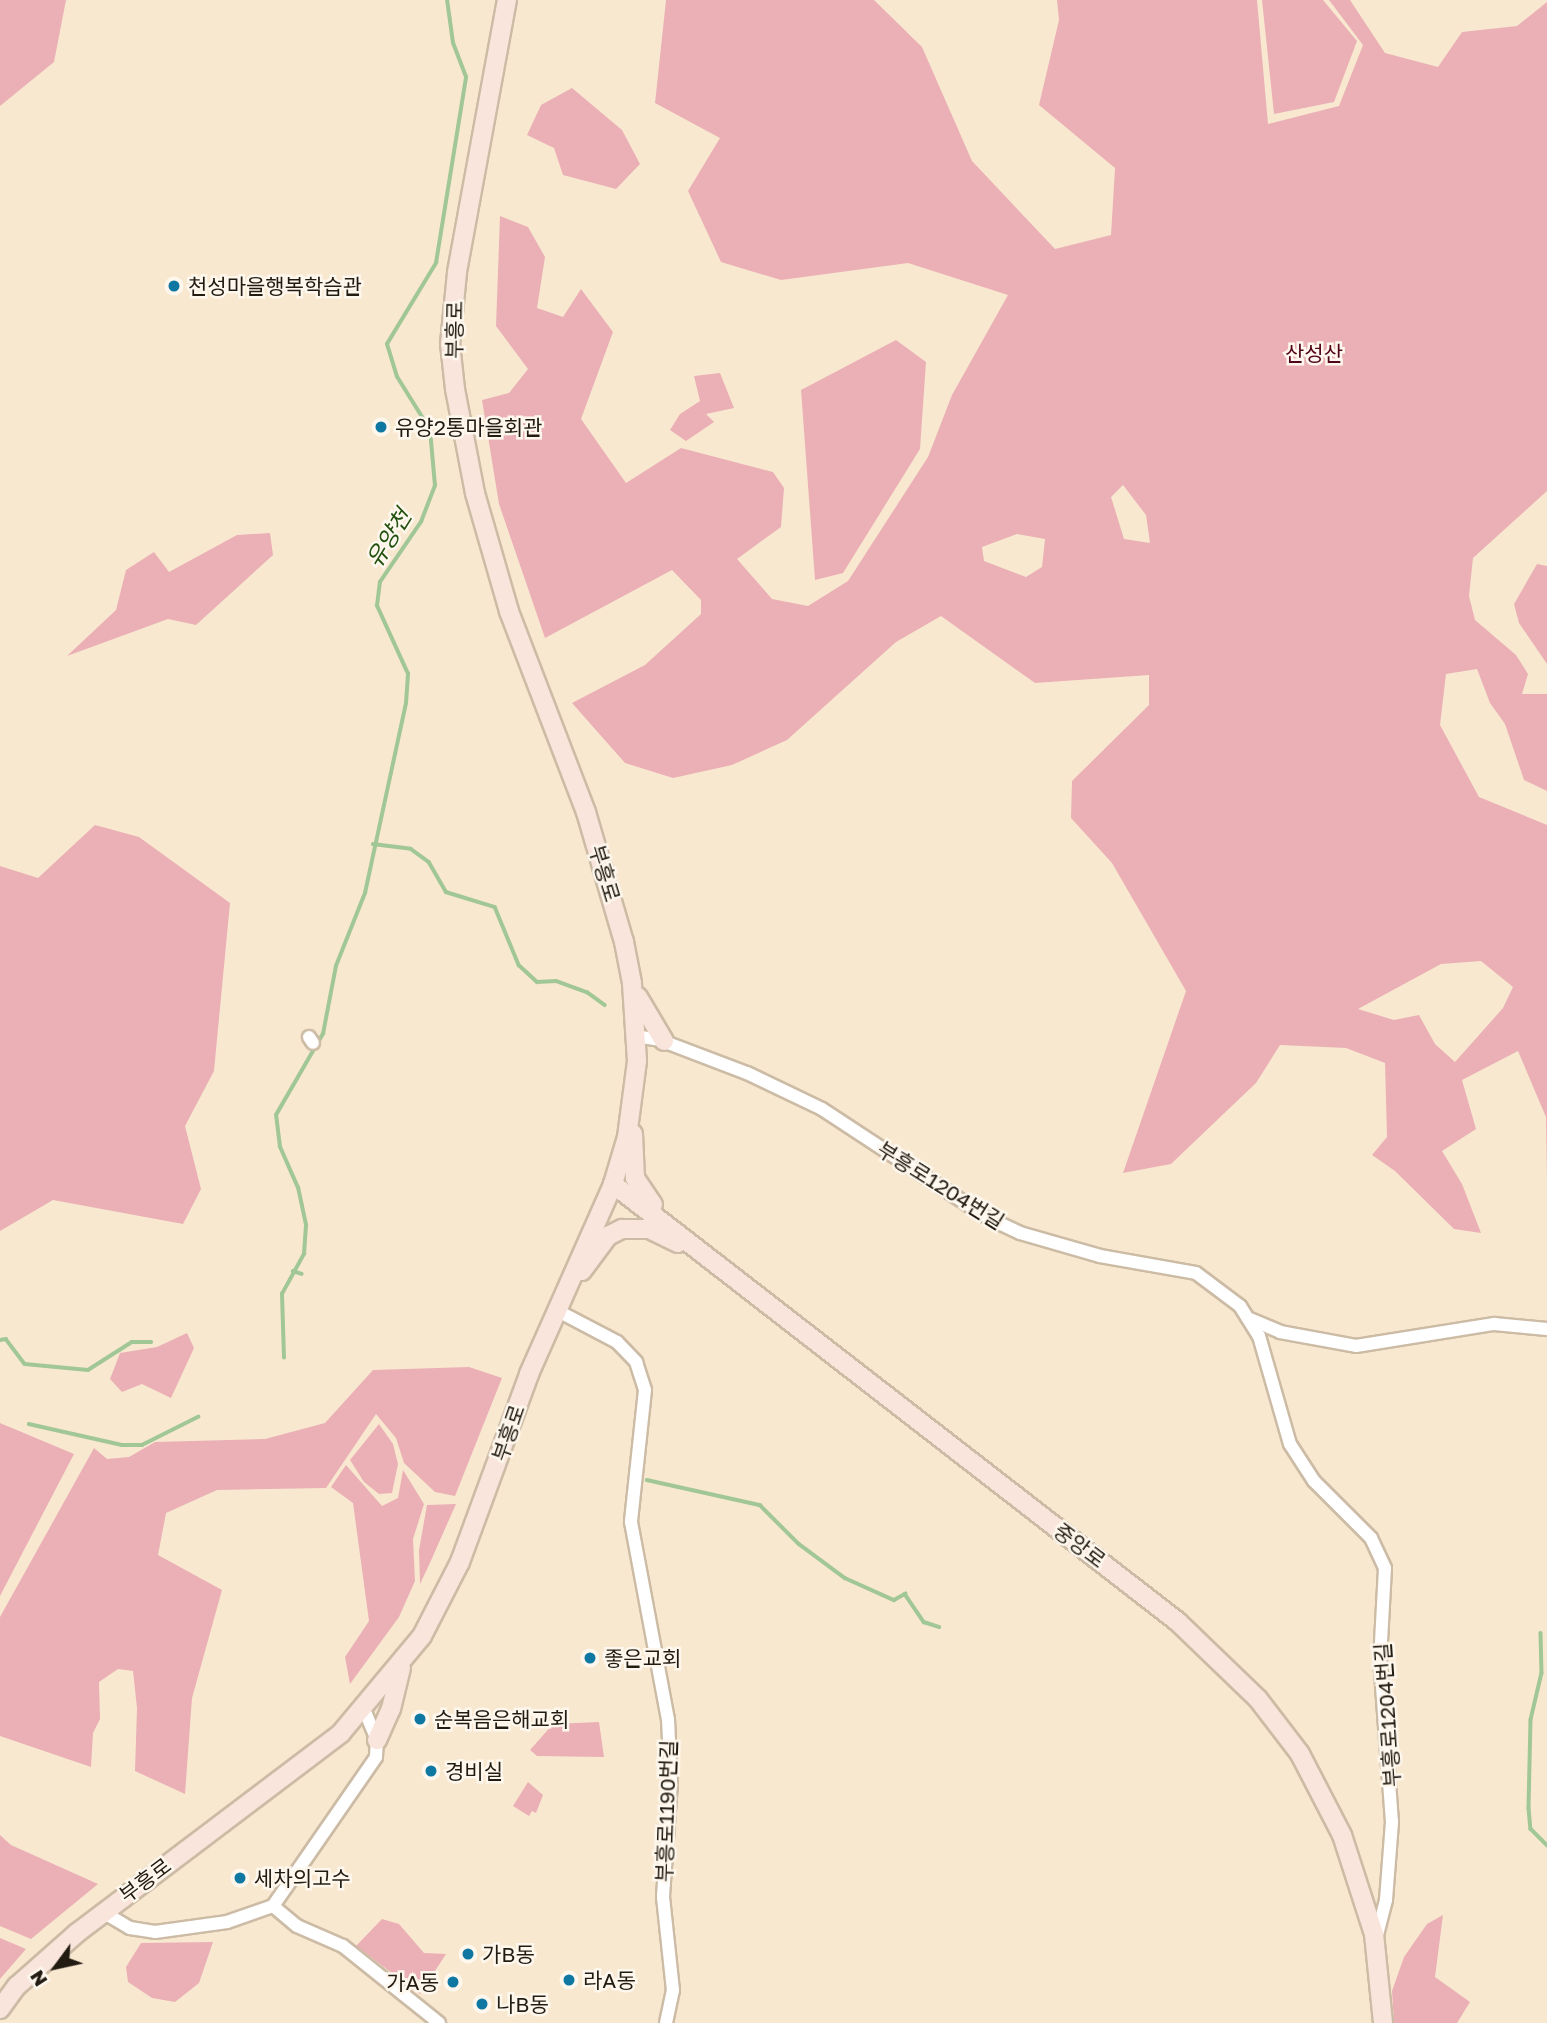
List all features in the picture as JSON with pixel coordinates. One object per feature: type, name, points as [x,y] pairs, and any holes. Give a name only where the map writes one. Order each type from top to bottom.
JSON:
[{"type":"main road","name":"부흥로","points":[[0,2008],[17,1986],[103,1912],[341,1733],[364,1709],[422,1636],[460,1562],[529,1374],[613,1184],[632,1114],[635,1036],[632,983],[612,890],[509,611],[475,493],[455,389],[450,344],[457,272],[474,197],[507,0]]},
{"type":"main road","points":[[632,983],[643,1012],[664,1041]]},
{"type":"main road","points":[[632,1114],[635,1178],[646,1197],[684,1238]]},
{"type":"main road","name":"중앙로","points":[[613,1184],[1103,1562],[1230,1669],[1285,1732],[1327,1803],[1353,1865],[1375,1942],[1383,2023]]},
{"type":"main road","points":[[566,1290],[608,1236],[629,1227],[670,1238],[733,1278]]},
{"type":"main road","points":[[377,1740],[391,1709],[403,1660]]},
{"type":"street","name":"부흥로1204번길","points":[[635,1036],[664,1041],[822,1109],[994,1221],[1048,1243],[1196,1273],[1223,1291],[1249,1318],[1259,1336],[1290,1444],[1314,1481],[1371,1538],[1385,1569],[1380,1659],[1392,1822],[1386,1900],[1375,1942]]},
{"type":"street","name":"부흥로1190번길","points":[[558,1311],[617,1342],[636,1362],[645,1390],[631,1522],[668,1719],[671,1782],[663,1897],[673,1990],[666,2023]]},
{"type":"street","name":"부흥로1204번길","points":[[1249,1318],[1280,1332],[1356,1346],[1494,1324],[1547,1329]]},
{"type":"street","points":[[103,1912],[130,1928],[155,1932],[228,1923],[273,1906],[363,1781],[376,1757],[377,1740],[364,1709]]},
{"type":"street","points":[[273,1906],[297,1926],[344,1946],[439,2023]]},
{"type":"green space","points":[[0,0],[66,0],[54,62],[0,106]]},
{"type":"green space","name":"산성산","points":[[666,0],[874,0],[922,47],[972,161],[1055,249],[1111,235],[1115,168],[1039,105],[1059,20],[1057,0],[1257,0],[1268,124],[1339,106],[1363,45],[1329,0],[1350,0],[1385,53],[1438,67],[1462,32],[1517,26],[1547,2],[1547,491],[1473,558],[1469,596],[1475,620],[1516,655],[1528,674],[1522,694],[1547,694],[1547,791],[1524,780],[1505,724],[1490,703],[1477,669],[1446,674],[1440,725],[1479,797],[1547,825],[1547,1179],[1546,1117],[1518,1051],[1462,1080],[1476,1129],[1442,1151],[1462,1184],[1481,1233],[1454,1229],[1395,1171],[1372,1155],[1387,1137],[1385,1063],[1346,1048],[1280,1045],[1256,1083],[1171,1164],[1123,1173],[1186,991],[1112,863],[1071,818],[1072,781],[1149,705],[1149,675],[1035,683],[941,616],[896,642],[787,740],[732,765],[673,778],[625,763],[572,703],[645,665],[701,614],[701,600],[672,570],[545,638],[499,504],[482,400],[509,393],[528,369],[496,326],[500,216],[528,227],[545,257],[537,308],[563,317],[581,289],[613,332],[581,419],[626,483],[681,448],[773,472],[784,488],[781,527],[737,559],[772,599],[808,606],[848,581],[928,457],[952,395],[1008,295],[908,263],[781,280],[721,262],[688,191],[720,138],[655,103]],"holes":[[[1123,485],[1146,515],[1150,543],[1124,539],[1111,497]],[[1017,534],[1045,539],[1042,567],[1026,577],[984,561],[982,547]],[[1481,961],[1513,987],[1503,1008],[1455,1062],[1435,1044],[1419,1015],[1394,1020],[1358,1009],[1441,964]]]},
{"type":"green space","points":[[1262,0],[1323,0],[1357,41],[1334,102],[1274,114]]},
{"type":"green space","points":[[572,88],[622,130],[640,164],[616,189],[563,175],[554,148],[527,135],[541,105]]},
{"type":"green space","points":[[896,340],[926,362],[920,449],[843,573],[815,580],[801,390]]},
{"type":"green space","points":[[720,373],[734,408],[706,414],[714,422],[686,441],[670,430],[680,414],[700,401],[694,376]]},
{"type":"green space","points":[[270,533],[273,555],[196,625],[168,619],[67,656],[116,610],[126,570],[154,552],[169,572],[237,535]]},
{"type":"green space","points":[[1537,564],[1547,566],[1547,664],[1519,623],[1514,604]]},
{"type":"green space","points":[[95,825],[139,837],[230,903],[214,1071],[185,1126],[201,1189],[183,1224],[53,1200],[0,1231],[0,866],[38,878]]},
{"type":"green space","points":[[187,1333],[194,1348],[171,1398],[142,1384],[122,1392],[110,1379],[120,1353],[157,1347]]},
{"type":"green space","points":[[469,1367],[502,1378],[455,1496],[435,1492],[404,1463],[396,1438],[376,1414],[326,1488],[217,1490],[166,1513],[158,1555],[222,1590],[192,1698],[185,1794],[135,1771],[137,1708],[133,1671],[118,1669],[99,1682],[100,1719],[93,1733],[91,1767],[0,1736],[0,1617],[94,1448],[107,1459],[129,1457],[155,1442],[265,1439],[325,1423],[373,1370]]},
{"type":"green space","points":[[0,1423],[74,1454],[0,1596]]},
{"type":"green space","points":[[379,1424],[393,1444],[398,1464],[392,1493],[379,1494],[364,1482],[350,1460]]},
{"type":"green space","points":[[346,1465],[382,1506],[398,1498],[403,1470],[424,1504],[413,1539],[415,1581],[399,1617],[350,1684],[345,1657],[369,1621],[353,1503],[331,1487]]},
{"type":"green space","points":[[456,1504],[420,1584],[419,1550],[427,1505]]},
{"type":"green space","points":[[599,1722],[604,1757],[537,1756],[530,1750],[553,1724]]},
{"type":"green space","points":[[528,1782],[543,1795],[536,1813],[532,1811],[529,1816],[513,1806]]},
{"type":"green space","points":[[0,1835],[11,1845],[98,1884],[31,1939],[0,1926]]},
{"type":"green space","points":[[1443,1915],[1435,1977],[1470,2002],[1457,2023],[1394,2023],[1392,1991],[1404,1957],[1427,1924]]},
{"type":"green space","points":[[382,1919],[399,1924],[424,1953],[446,1954],[420,1994],[356,1946]]},
{"type":"green space","points":[[0,1938],[26,1949],[0,1979]]},
{"type":"green space","points":[[213,1942],[199,1983],[175,2002],[152,1998],[128,1982],[126,1967],[141,1943]]},
{"type":"waterway","name":"유양천","points":[[284,1358],[282,1294],[304,1254],[306,1225],[298,1188],[280,1147],[276,1115],[323,1034],[336,966],[365,893],[406,703],[408,674],[377,606],[380,582],[421,522],[435,486],[430,430],[397,377],[387,344],[436,263],[466,77],[453,43],[447,0]]},
{"type":"waterway","points":[[373,844],[411,849],[429,862],[446,892],[495,907],[519,965],[537,982],[556,981],[587,992],[605,1005]]},
{"type":"waterway","points":[[293,1271],[302,1274]]},
{"type":"waterway","name":"유양천","points":[[0,1340],[6,1339],[25,1364],[88,1370],[132,1342],[151,1342]]},
{"type":"waterway","points":[[29,1424],[122,1445],[142,1445],[198,1417]]},
{"type":"waterway","points":[[647,1480],[760,1505],[799,1544],[845,1578],[894,1600],[905,1594],[924,1622],[939,1627]]},
{"type":"waterway","points":[[1541,1633],[1542,1673],[1531,1720],[1529,1808],[1531,1829],[1547,1845]]},
{"type":"place","name":"천성마을행복학습관","points":[[174,286]]},
{"type":"place","name":"유양2통마을회관","points":[[381,427]]},
{"type":"place","name":"좋은교회","points":[[590,1658]]},
{"type":"place","name":"순복음은해교회","points":[[420,1719]]},
{"type":"place","name":"경비실","points":[[431,1771]]},
{"type":"place","name":"세차의고수","points":[[240,1878]]},
{"type":"place","name":"가B동","points":[[468,1954]]},
{"type":"place","name":"라A동","points":[[569,1980]]},
{"type":"place","name":"가A동","points":[[453,1982]]},
{"type":"place","name":"나B동","points":[[482,2004]]}]
